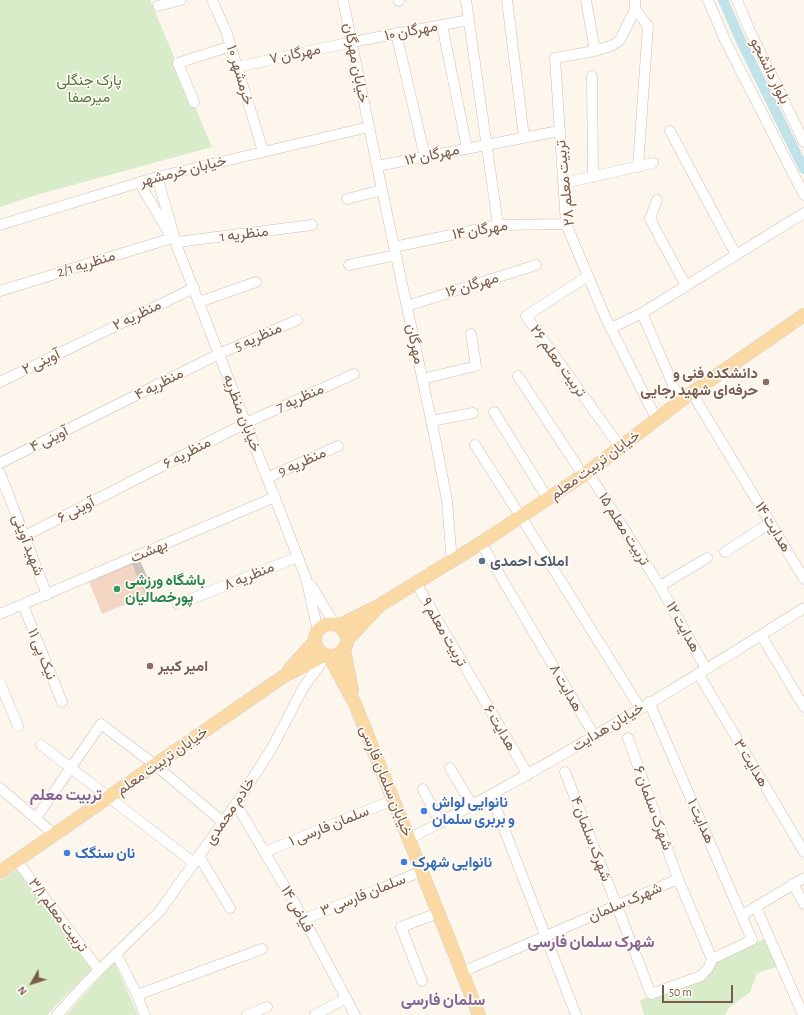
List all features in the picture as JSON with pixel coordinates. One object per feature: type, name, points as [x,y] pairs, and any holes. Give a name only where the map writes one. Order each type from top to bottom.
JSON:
[{"type":"main road","name":"خیابان تربیت معلم","points":[[380,605],[452,562],[548,499],[657,420],[680,401],[804,315]]},
{"type":"main road","points":[[336,626],[380,605]]},
{"type":"main road","points":[[284,676],[327,656],[336,656],[380,605]]},
{"type":"main road","points":[[284,676],[326,625],[336,626],[344,631],[355,704]]},
{"type":"main road","points":[[316,636],[318,650],[327,656],[355,704]]},
{"type":"main road","name":"خیابان تربیت معلم","points":[[0,872],[284,676]]},
{"type":"main road","name":"خیابان سلمان فارسی","points":[[355,704],[479,1015]]},
{"type":"street","points":[[158,6],[181,0]]},
{"type":"street","name":"خرمشهر ۱۰","points":[[212,0],[226,31],[263,151]]},
{"type":"street","name":"خیابان مهرگان","points":[[343,0],[369,127]]},
{"type":"street","points":[[466,0],[498,225]]},
{"type":"street","points":[[507,0],[524,137]]},
{"type":"street","points":[[586,0],[595,51]]},
{"type":"street","points":[[708,0],[725,40],[804,195]]},
{"type":"street","name":"بلوار دانشجو","points":[[737,0],[749,29],[804,142]]},
{"type":"street","points":[[635,4],[648,26],[638,166]]},
{"type":"street","name":"تربیت معلم ۲۸","points":[[635,4],[620,40],[613,45],[595,51],[555,58],[566,224],[611,328],[657,420]]},
{"type":"street","name":"مهرگان ۱۰","points":[[352,42],[469,20]]},
{"type":"street","points":[[442,25],[467,148]]},
{"type":"street","points":[[396,34],[425,157]]},
{"type":"street","name":"مهرگان ۷","points":[[237,66],[352,42]]},
{"type":"street","points":[[194,102],[178,63],[231,46]]},
{"type":"street","points":[[592,76],[593,177]]},
{"type":"street","name":"خیابان خرمشهر","points":[[0,224],[157,176],[369,127]]},
{"type":"street","name":"مهرگان","points":[[369,127],[432,421],[447,501],[452,562]]},
{"type":"street","name":"مهرگان ۱۲","points":[[377,166],[559,131]]},
{"type":"street","points":[[670,131],[736,255]]},
{"type":"street","points":[[564,183],[652,163]]},
{"type":"street","points":[[157,176],[176,243]]},
{"type":"street","points":[[139,182],[176,243]]},
{"type":"street","points":[[347,198],[382,190]]},
{"type":"street","points":[[656,200],[650,219],[686,286]]},
{"type":"street","points":[[611,328],[642,313],[804,213]]},
{"type":"street","name":"مهرگان ۱۴","points":[[349,266],[395,251],[498,225],[566,224]]},
{"type":"street","name":"منظریه 1","points":[[176,243],[312,225]]},
{"type":"street","name":"خیابان منظریه","points":[[176,243],[306,578]]},
{"type":"street","name":"منظریه 2/1","points":[[0,291],[176,243]]},
{"type":"street","name":"مهرگان ۱۶","points":[[407,306],[536,265]]},
{"type":"street","name":"تربیت معلم ۲۶","points":[[588,276],[526,316],[620,447]]},
{"type":"street","points":[[199,302],[256,282]]},
{"type":"street","name":"منظریه ۲","points":[[81,343],[194,288]]},
{"type":"street","points":[[642,313],[680,401]]},
{"type":"street","name":"منظریه 5","points":[[219,354],[297,320]]},
{"type":"street","points":[[422,379],[476,366],[471,334]]},
{"type":"street","name":"آوینی ۲","points":[[0,382],[81,343]]},
{"type":"street","name":"منظریه ۴","points":[[98,415],[219,354]]},
{"type":"street","name":"منظریه 7","points":[[246,422],[354,374]]},
{"type":"street","name":"تربیت معلم ۱۵","points":[[518,376],[660,586]]},
{"type":"street","name":"هدایت ۱۴","points":[[692,393],[804,579]]},
{"type":"street","points":[[494,412],[548,499]]},
{"type":"street","points":[[432,421],[473,413]]},
{"type":"street","name":"آوینی ۴","points":[[0,463],[98,415]]},
{"type":"street","name":"منظریه ۶","points":[[127,484],[246,422]]},
{"type":"street","points":[[475,445],[640,708]]},
{"type":"street","name":"منظریه 9","points":[[267,478],[338,446]]},
{"type":"street","name":"شهید آوینی","points":[[0,472],[47,595]]},
{"type":"street","name":"آوینی ۶","points":[[25,536],[127,484]]},
{"type":"street","name":"بهشت","points":[[0,614],[275,497]]},
{"type":"street","points":[[725,552],[770,523]]},
{"type":"street","name":"هدایت ۸","points":[[482,543],[594,735]]},
{"type":"street","name":"منظریه ۸","points":[[178,604],[298,557]]},
{"type":"street","points":[[660,586],[707,558]]},
{"type":"street","points":[[306,578],[336,626]]},
{"type":"street","points":[[306,578],[316,636]]},
{"type":"street","name":"تربیت معلم ۹","points":[[416,583],[473,680]]},
{"type":"street","name":"هدایت ۱۲","points":[[660,586],[702,671]]},
{"type":"street","name":"نیک پی ۱۱","points":[[23,605],[62,702]]},
{"type":"street","name":"خیابان هدایت","points":[[409,839],[528,775],[804,608]]},
{"type":"street","points":[[761,635],[804,705]]},
{"type":"street","name":"خادم محمدی","points":[[57,1015],[99,970],[159,912],[236,804],[272,748],[303,688],[327,656]]},
{"type":"street","name":"هدایت ۳","points":[[702,671],[804,852]]},
{"type":"street","name":"هدایت ۶","points":[[473,680],[528,775]]},
{"type":"street","points":[[0,683],[18,726]]},
{"type":"street","name":"هدایت ۱","points":[[649,702],[752,940],[712,959]]},
{"type":"street","points":[[36,818],[101,724],[155,765],[224,822]]},
{"type":"street","name":"شهرک سلمان ۶","points":[[628,738],[678,879],[712,959]]},
{"type":"street","points":[[41,745],[108,798],[197,860],[230,908]]},
{"type":"street","points":[[450,768],[472,805]]},
{"type":"street","name":"شهرک سلمان ۴","points":[[565,772],[651,994],[701,976],[709,967],[712,959]]},
{"type":"street","points":[[0,788],[55,835]]},
{"type":"street","points":[[423,789],[440,822]]},
{"type":"street","name":"سلمان فارسی ۱","points":[[265,852],[393,800]]},
{"type":"street","name":"فیاض ۱۴","points":[[236,804],[304,919],[355,1015]]},
{"type":"street","points":[[496,808],[576,1015]]},
{"type":"street","name":"تربیت معلم ۳/۱","points":[[17,861],[99,970]]},
{"type":"street","name":"سلمان فارسی ۳","points":[[304,919],[383,888],[421,871]]},
{"type":"street","points":[[742,915],[804,878]]},
{"type":"street","name":"شهرک سلمان","points":[[462,972],[678,879]]},
{"type":"street","points":[[793,884],[804,904]]},
{"type":"street","points":[[756,907],[804,1015]]},
{"type":"street","points":[[422,981],[401,927],[438,913]]},
{"type":"street","points":[[137,995],[262,949]]},
{"type":"street","points":[[116,954],[137,995],[145,1015]]},
{"type":"street","points":[[316,1015],[346,998]]},
{"type":"street","points":[[247,1015],[266,1007]]},
{"type":"green space","name":"پارک جنگلی میرصفا","points":[[0,0],[150,0],[212,147],[36,195],[0,207]]},
{"type":"green space","points":[[19,868],[94,967],[47,1015],[0,1015],[0,881]]},
{"type":"green space","points":[[766,938],[777,967],[757,973],[750,992],[729,1008],[725,1015],[644,1015],[640,1000],[691,984],[708,976],[712,963]]},
{"type":"green space","points":[[114,962],[138,1015],[66,1015]]},
{"type":"building","name":"باشگاه ورزشی پورخصالیان","points":[[132,564],[146,596],[102,614],[89,582]]},
{"type":"waterway","points":[[723,0],[741,41],[804,169]]},
{"type":"place","name":"دانشکده فنی و حرفه‌ای شهید رجایی","points":[[766,382]]},
{"type":"place","name":"املاک احمدی","points":[[482,561]]},
{"type":"place","name":"باشگاه ورزشی پورخصالیان","points":[[117,589]]},
{"type":"place","name":"امیر کبیر","points":[[150,666]]},
{"type":"place","name":"نانوایی لواش و بربری سلمان","points":[[424,811]]},
{"type":"place","name":"نان سنگک","points":[[67,853]]},
{"type":"place","name":"نانوایی شهرک","points":[[404,862]]},
{"type":"district","name":"تربیت معلم","points":[[66,795]]},
{"type":"district","name":"شهرک سلمان فارسی","points":[[591,942]]},
{"type":"district","name":"سلمان فارسی","points":[[443,1000]]}]
